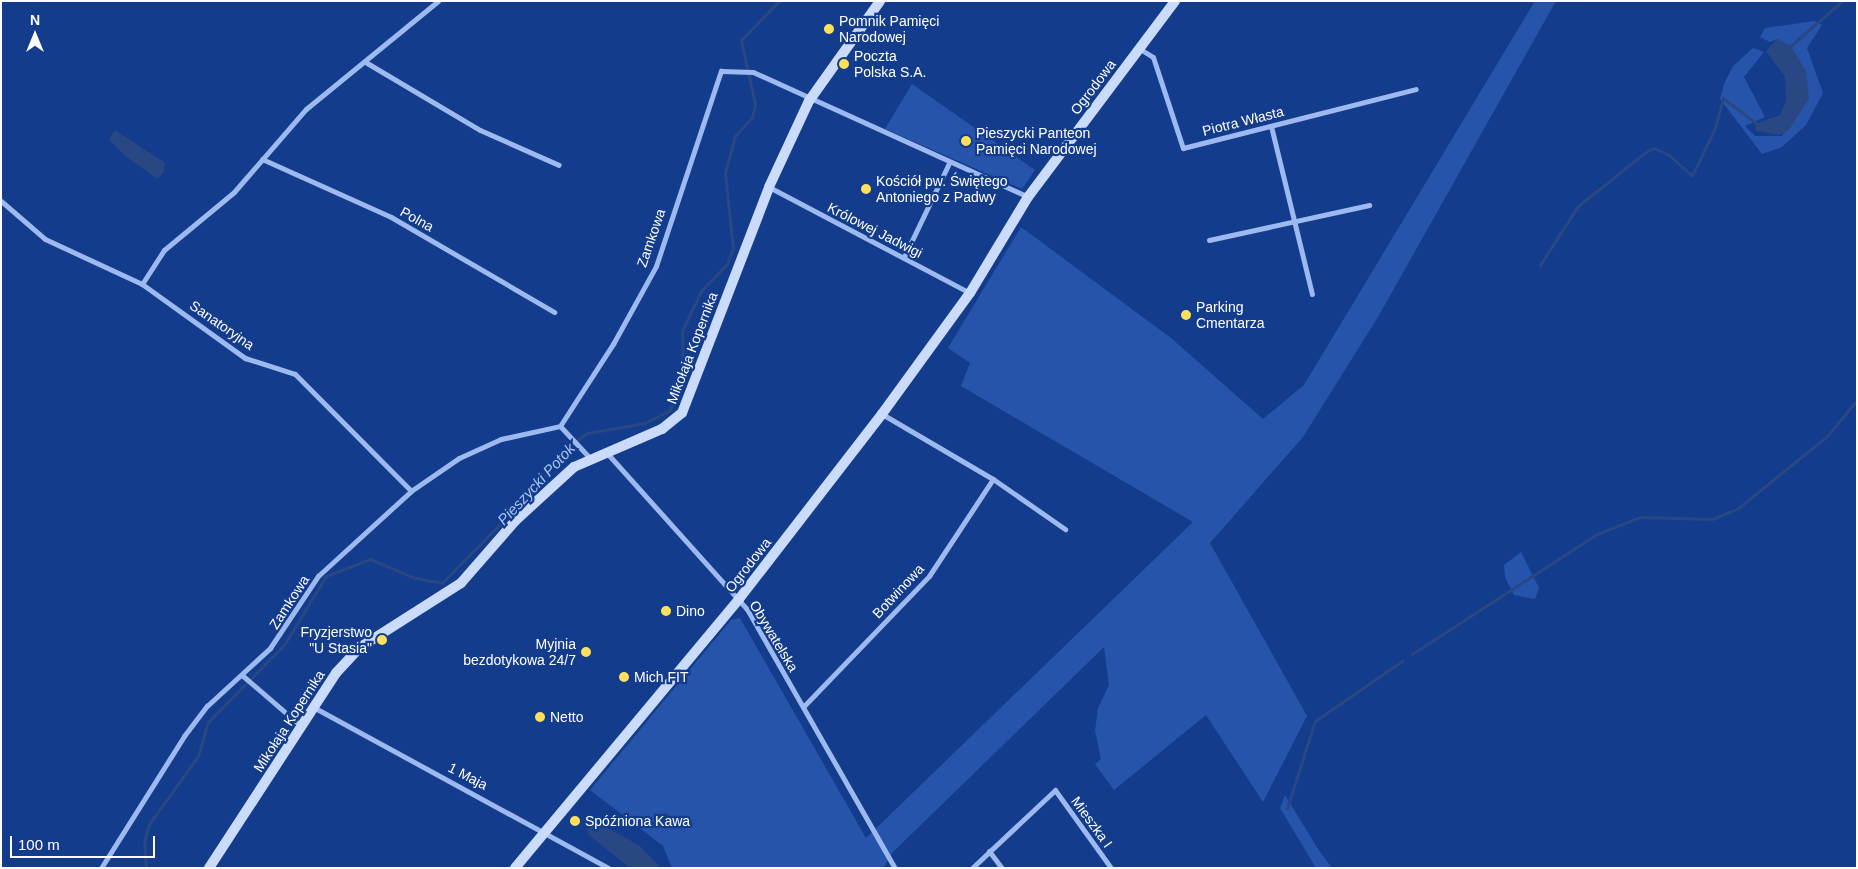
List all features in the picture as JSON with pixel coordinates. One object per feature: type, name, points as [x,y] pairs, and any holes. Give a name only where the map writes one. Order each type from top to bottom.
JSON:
[{"type":"street","points":[[142,284],[164,250],[221,205],[323,93],[367,63],[438,1]]},
{"type":"street","name":"Mikołaja Kopernika","points":[[209,868],[315,708],[336,673],[359,648],[461,583],[548,488],[589,457],[662,429],[682,413],[769,187],[809,101],[867,15],[880,1]]},
{"type":"street","name":"Ogrodowa","points":[[515,868],[739,599],[882,414],[970,293],[1028,197],[1175,1]]},
{"type":"street","name":"Piotra Własta","points":[[1140,49],[1152,57],[1183,148],[1416,89]]},
{"type":"street","points":[[367,63],[480,130],[559,166]]},
{"type":"street","name":"Zamkowa","points":[[101,868],[184,736],[207,706],[244,677],[291,624],[318,576],[411,491],[478,447],[560,426],[613,344],[656,266],[720,71],[742,74],[753,72],[809,101]]},
{"type":"street","points":[[809,101],[1028,197]]},
{"type":"street","points":[[1272,126],[1312,294]]},
{"type":"street","name":"Polna","points":[[262,159],[391,217],[554,312]]},
{"type":"street","points":[[904,257],[949,163]]},
{"type":"street","name":"Królowej Jadwigi","points":[[769,187],[970,293]]},
{"type":"street","name":"Sanatoryjna","points":[[1,201],[45,239],[142,284],[246,358],[295,374],[308,384],[411,491]]},
{"type":"street","points":[[1209,240],[1369,206]]},
{"type":"street","points":[[882,414],[994,479],[1065,529]]},
{"type":"street","points":[[560,426],[589,457]]},
{"type":"street","name":"Obywatelska","points":[[606,451],[739,599],[895,868]]},
{"type":"street","name":"Botwinowa","points":[[803,707],[929,576],[994,479]]},
{"type":"street","points":[[244,677],[302,727]]},
{"type":"street","name":"1 Maja","points":[[315,708],[545,830],[608,868]]},
{"type":"street","name":"Mieszka I","points":[[989,850],[1054,790],[1111,868]]},
{"type":"street","points":[[972,868],[989,850],[1002,868]]},
{"type":"shaded area","points":[[1535,1],[1556,1],[1378,317],[1303,437],[1210,543],[1307,716],[1263,802],[1206,715],[1114,790],[1095,764],[1101,759],[1095,731],[1098,708],[1109,685],[1104,647],[893,852],[883,868],[672,868],[663,846],[590,790],[731,620],[740,618],[866,838],[1193,522],[961,386],[970,363],[948,348],[1021,227],[1171,338],[1263,419],[1304,385]]},
{"type":"shaded area","points":[[1814,21],[1822,25],[1807,48],[1823,93],[1806,125],[1782,147],[1762,154],[1720,99],[1724,84],[1733,66],[1753,48],[1764,52],[1744,77],[1765,117],[1745,126],[1755,136],[1782,136],[1809,98],[1777,39],[1770,42],[1760,37],[1765,28]]},
{"type":"shaded area","points":[[1777,39],[1790,45],[1806,71],[1809,98],[1789,130],[1780,135],[1756,131],[1755,124],[1780,115],[1786,100],[1785,77],[1766,51]]},
{"type":"shaded area","points":[[912,84],[1035,170],[1022,189],[885,129]]},
{"type":"shaded area","points":[[115,130],[165,163],[164,172],[158,179],[125,156],[109,139]]},
{"type":"shaded area","points":[[1521,552],[1539,588],[1535,599],[1514,595],[1505,577],[1504,565]]},
{"type":"shaded area","points":[[1285,795],[1332,868],[1316,868],[1280,808]]},
{"type":"shaded area","points":[[595,821],[640,846],[661,868],[630,868],[589,835],[587,827]]},
{"type":"waterway","name":"Pieszycki Potok","points":[[146,868],[144,842],[149,824],[198,756],[208,722],[284,645],[326,576],[370,559],[415,578],[442,583],[538,485],[567,448],[587,433],[645,423],[669,411],[683,386],[682,331],[701,291],[727,264],[733,248],[725,173],[735,136],[752,117],[755,104],[741,40],[779,1]]},
{"type":"waterway","points":[[1788,48],[1842,1]]},
{"type":"waterway","points":[[1540,265],[1578,206],[1647,151],[1654,148],[1669,155],[1692,176],[1715,128],[1723,98],[1757,124]]},
{"type":"waterway","points":[[1412,654],[1597,534],[1640,517],[1712,519],[1737,509],[1827,436],[1857,400]]},
{"type":"waterway","points":[[1287,808],[1315,721],[1402,661]]},
{"type":"place","name":"Pomnik Pamięci Narodowej","points":[[829,29]]},
{"type":"place","name":"Poczta Polska S.A.","points":[[844,64]]},
{"type":"place","name":"Pieszycki Panteon Pamięci Narodowej","points":[[966,141]]},
{"type":"place","name":"Kościół pw. Świętego Antoniego z Padwy","points":[[866,189]]},
{"type":"place","name":"Parking Cmentarza","points":[[1186,315]]},
{"type":"place","name":"Dino","points":[[666,611]]},
{"type":"place","name":"Fryzjerstwo \"U Stasia\"","points":[[382,640]]},
{"type":"place","name":"Myjnia bezdotykowa 24/7","points":[[586,652]]},
{"type":"place","name":"Mich FIT","points":[[624,677]]},
{"type":"place","name":"Netto","points":[[540,717]]},
{"type":"place","name":"Spóźniona Kawa","points":[[575,821]]}]
